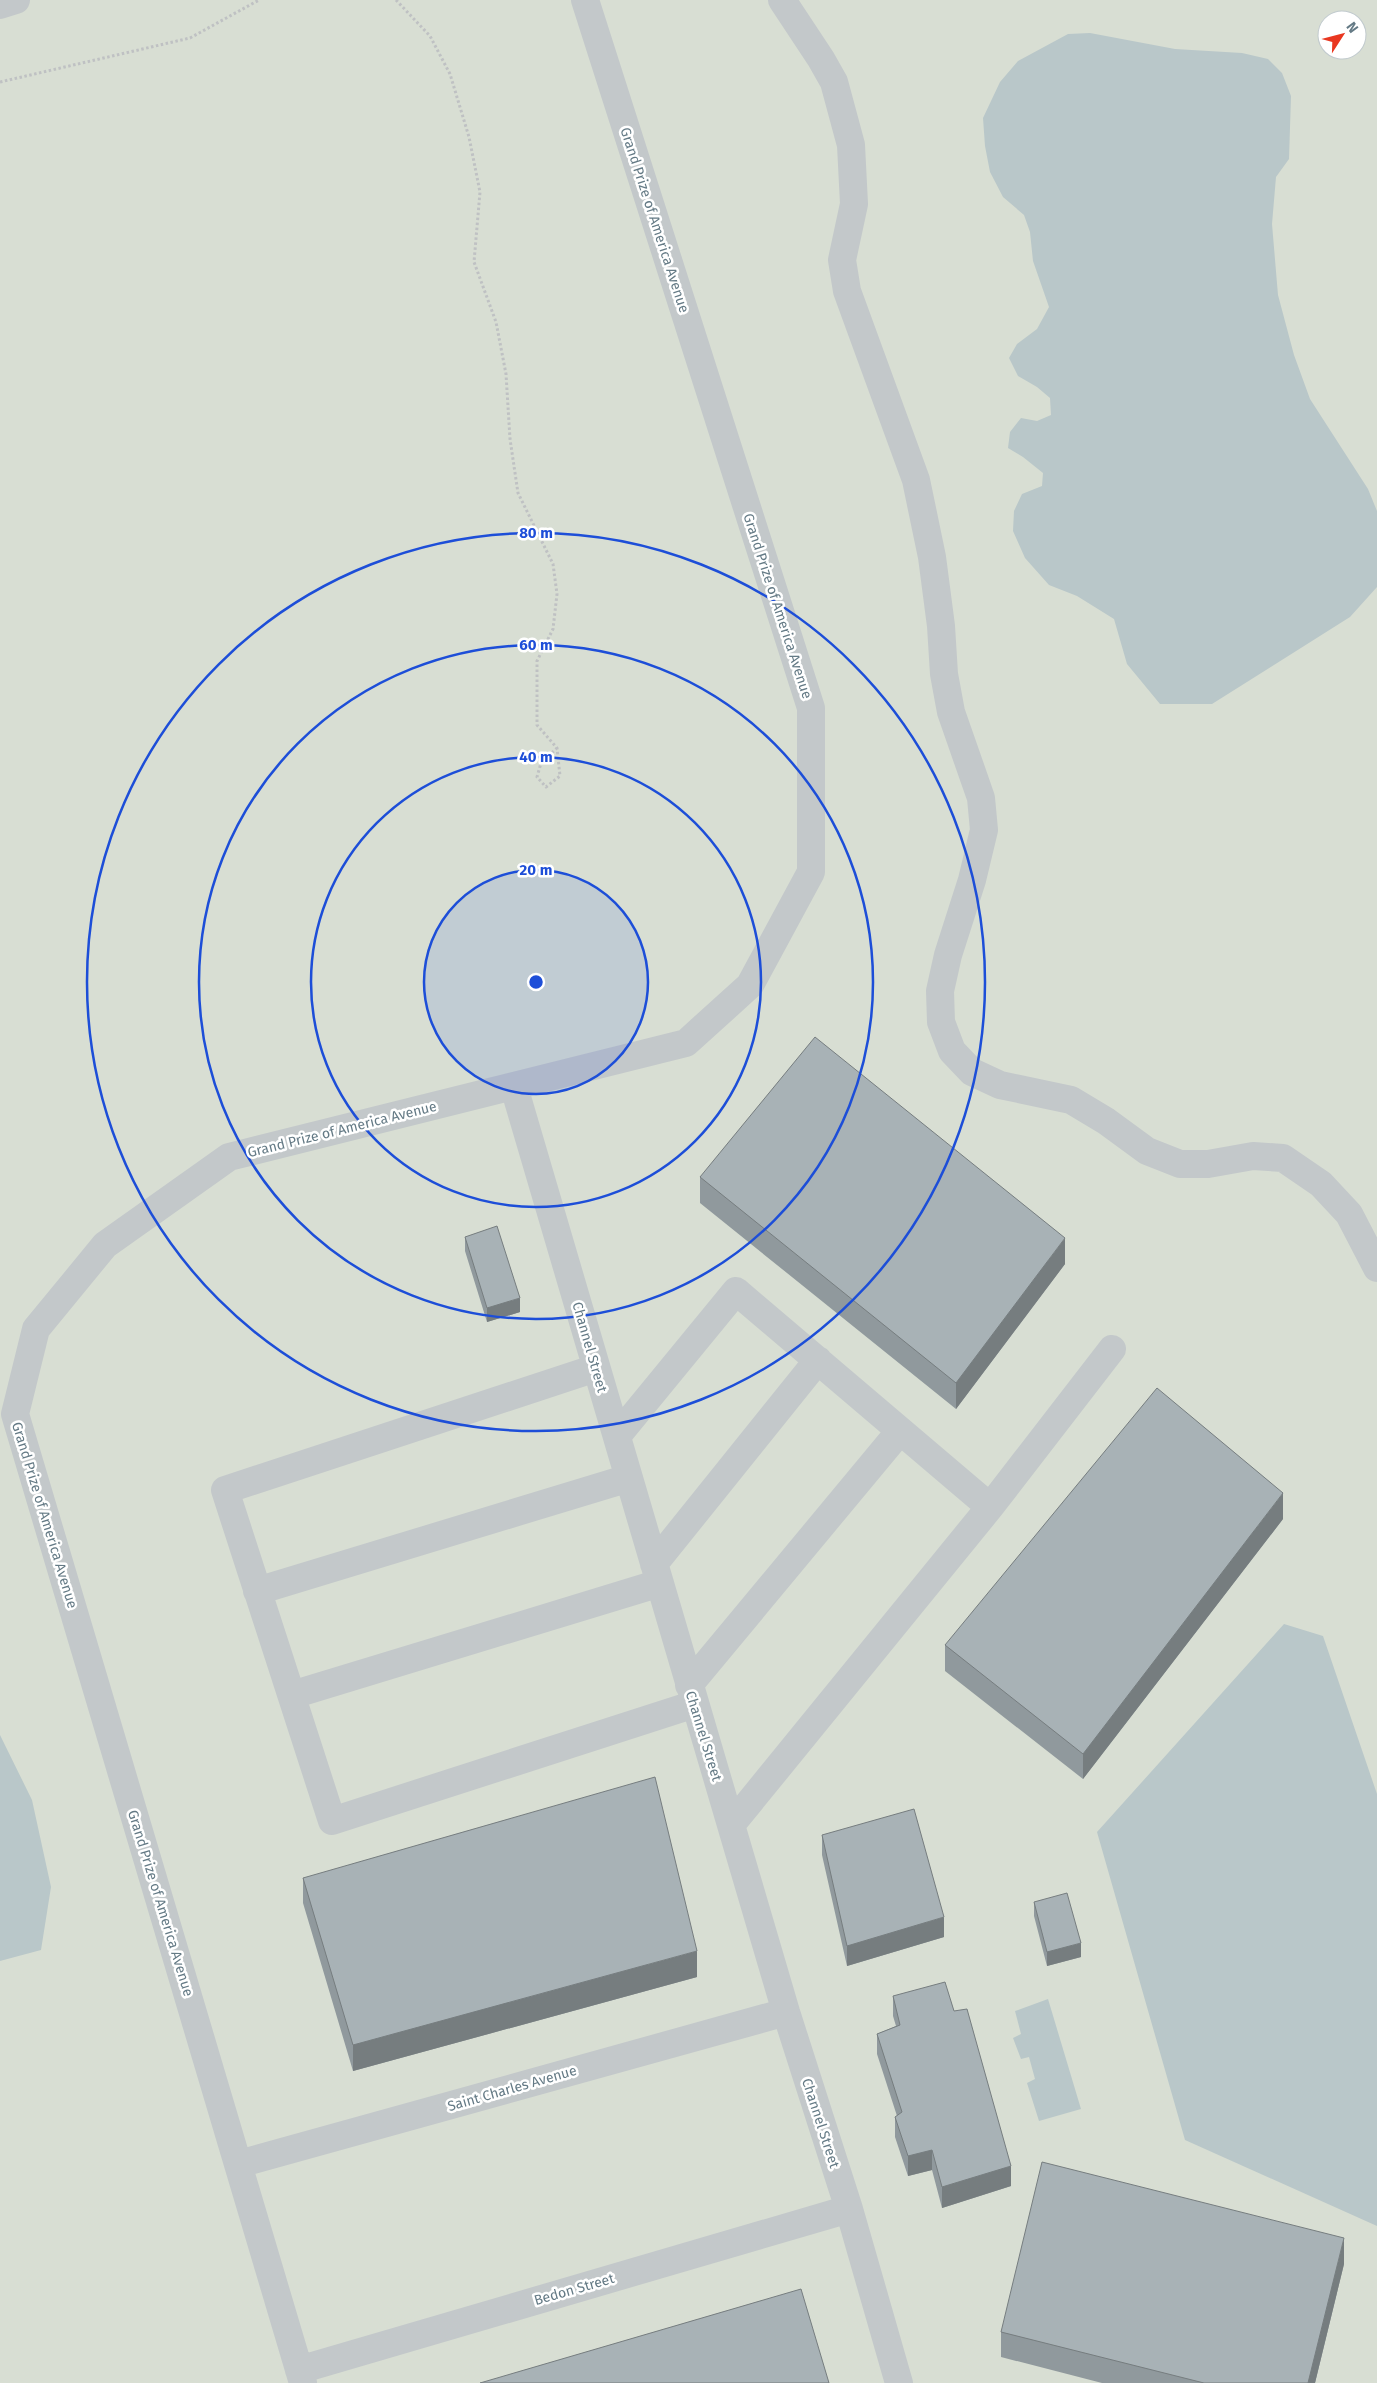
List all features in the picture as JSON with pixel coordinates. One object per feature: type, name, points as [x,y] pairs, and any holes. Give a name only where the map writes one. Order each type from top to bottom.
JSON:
[{"type":"street","points":[[0,5],[16,0]]},
{"type":"street","name":"Grand Prize of America Avenue","points":[[301,2376],[15,1414],[36,1329],[105,1245],[229,1157],[514,1087],[686,1042],[750,985],[810,872],[811,708],[585,0]]},
{"type":"street","points":[[782,0],[834,82],[851,145],[854,204],[842,260],[848,291],[916,480],[932,557],[941,626],[944,674],[951,712],[981,798],[984,830],[972,880],[948,956],[940,991],[941,1022],[952,1050],[972,1072],[1000,1085],[1071,1100],[1106,1121],[1147,1151],[1180,1164],[1208,1164],[1253,1156],[1283,1158],[1321,1184],[1349,1214],[1377,1268]]},
{"type":"street","name":"Channel Street","points":[[514,1087],[786,2012],[849,2209],[899,2383]]},
{"type":"street","points":[[616,1436],[736,1291],[990,1507]]},
{"type":"street","points":[[731,1825],[990,1507],[1112,1349]]},
{"type":"street","points":[[292,1695],[657,1573],[818,1360]]},
{"type":"street","points":[[596,1368],[225,1490],[332,1821],[692,1695],[900,1431]]},
{"type":"street","points":[[257,1591],[629,1478]]},
{"type":"street","name":"Saint Charles Avenue","points":[[239,2164],[786,2012]]},
{"type":"street","name":"Bedon Street","points":[[301,2376],[849,2209]]},
{"type":"path","points":[[0,82],[190,38],[259,0]]},
{"type":"path","points":[[396,0],[430,36],[450,74],[469,137],[480,192],[474,262],[496,322],[504,366],[510,439],[518,493],[553,564],[557,594],[553,629],[538,661],[537,724],[557,748],[560,776],[546,787],[536,777],[541,763],[557,748]]},
{"type":"shaded area","points":[[0,0],[1377,0],[1377,2383],[0,2383]]},
{"type":"shaded area","points":[[1090,33],[1175,49],[1242,53],[1268,59],[1282,73],[1291,96],[1289,159],[1276,177],[1272,224],[1278,295],[1294,355],[1310,399],[1368,489],[1377,511],[1377,587],[1350,617],[1212,704],[1160,704],[1127,664],[1114,619],[1077,596],[1049,585],[1025,558],[1013,531],[1014,511],[1022,494],[1042,486],[1043,473],[1008,448],[1010,432],[1021,418],[1037,421],[1051,415],[1050,398],[1037,387],[1018,376],[1009,358],[1017,344],[1037,329],[1049,307],[1033,261],[1030,232],[1024,215],[1003,197],[990,172],[985,146],[983,118],[1000,82],[1018,61],[1068,34]]},
{"type":"shaded area","points":[[1284,1624],[1323,1636],[1377,1794],[1377,2226],[1185,2140],[1097,1832]]},
{"type":"shaded area","points":[[0,1735],[32,1800],[51,1887],[41,1950],[0,1961]]},
{"type":"shaded area","points":[[1048,1999],[1081,2109],[1039,2121],[1027,2083],[1035,2079],[1029,2057],[1021,2059],[1013,2038],[1021,2034],[1015,2011]]},
{"type":"building","points":[[815,1037],[1065,1238],[956,1383],[700,1177]]},
{"type":"building","points":[[497,1226],[520,1298],[487,1308],[465,1237]]},
{"type":"building","points":[[1157,1388],[1283,1493],[1083,1754],[945,1645]]},
{"type":"building","points":[[655,1777],[697,1951],[353,2045],[303,1878]]},
{"type":"building","points":[[914,1809],[944,1917],[847,1946],[822,1835]]},
{"type":"building","points":[[1067,1893],[1081,1943],[1047,1952],[1034,1902]]},
{"type":"building","points":[[945,1982],[954,2011],[967,2009],[1011,2166],[942,2187],[932,2150],[908,2156],[895,2117],[902,2112],[877,2034],[900,2025],[893,1996]]},
{"type":"building","points":[[1042,2162],[1344,2238],[1308,2383],[1204,2383],[1001,2332]]},
{"type":"building","points":[[801,2289],[829,2383],[480,2383]]}]
